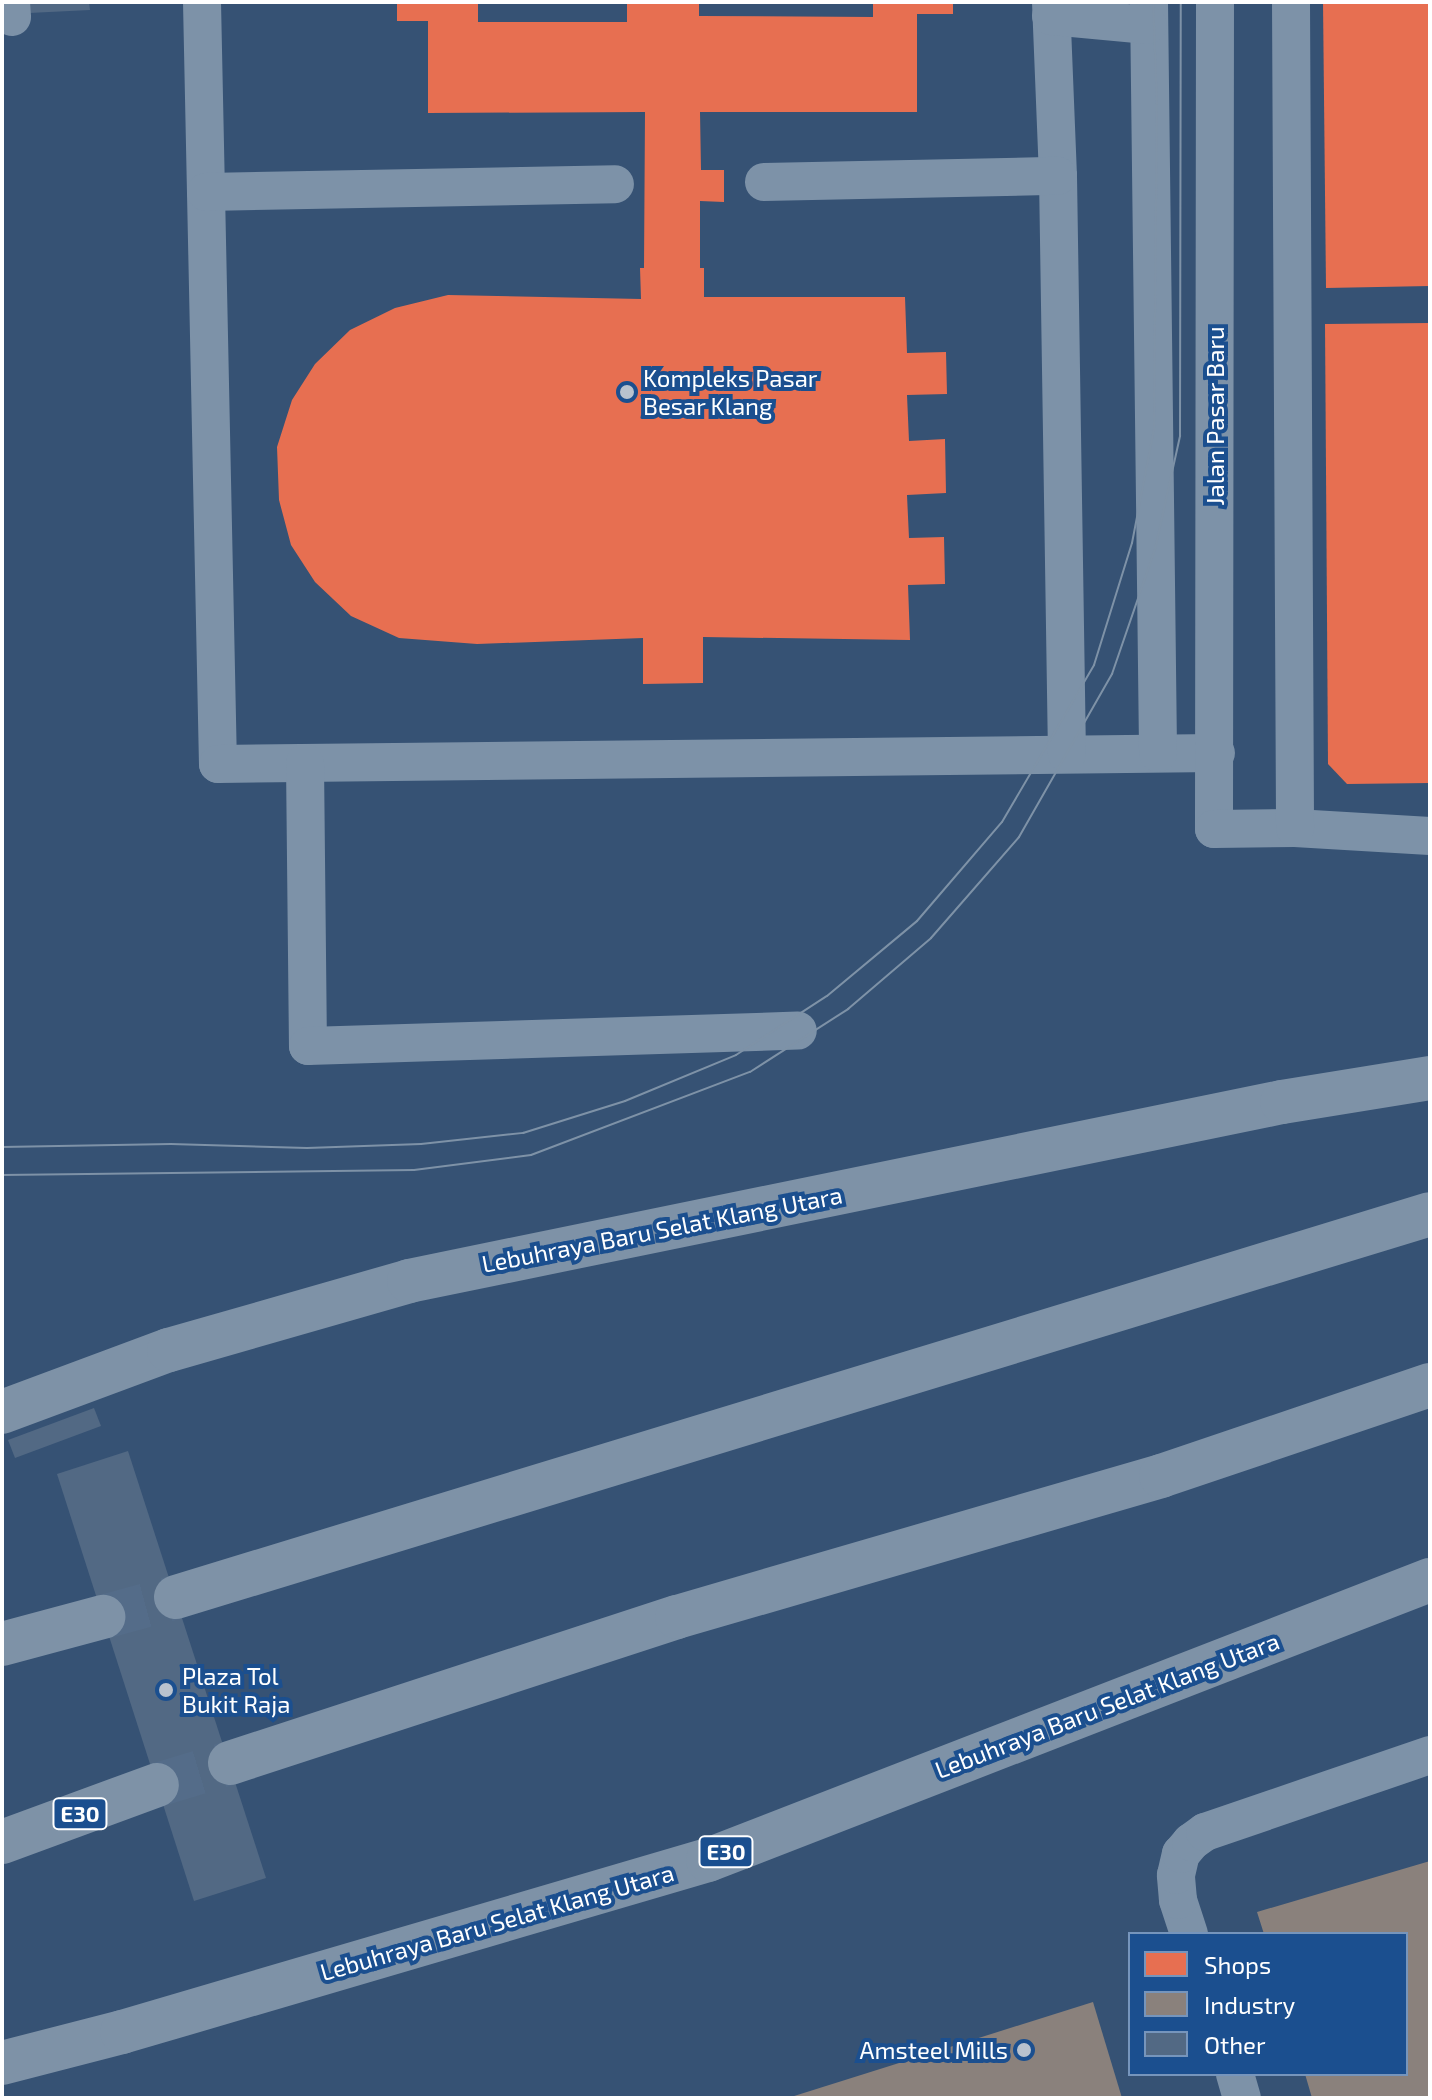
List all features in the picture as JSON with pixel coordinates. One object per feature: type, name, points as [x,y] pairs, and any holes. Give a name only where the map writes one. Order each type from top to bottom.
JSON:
[{"type":"highway","name":"Lebuhraya Baru Selat Klang Utara","points":[[2,1412],[169,1350],[409,1281],[1282,1102],[1430,1078]]},
{"type":"highway","points":[[176,1597],[1430,1214]]},
{"type":"highway","points":[[230,1763],[677,1617],[1161,1476],[1430,1385]]},
{"type":"highway","name":"Lebuhraya Baru Selat Klang Utara","points":[[2,2063],[122,2032],[708,1860],[1430,1580]]},
{"type":"highway","points":[[2,1644],[103,1617]]},
{"type":"highway","name":"E30","points":[[2,1842],[157,1785]]},
{"type":"street","points":[[202,2],[218,764],[1216,753]]},
{"type":"street","name":"Jalan Pasar Baru","points":[[1215,2],[1214,829],[1295,828]]},
{"type":"street","points":[[1291,2],[1295,828],[1430,836]]},
{"type":"street","points":[[1067,754],[1058,176],[1051,9],[1148,14],[1158,753]]},
{"type":"street","points":[[764,182],[1058,176]]},
{"type":"street","points":[[206,192],[615,184]]},
{"type":"street","points":[[305,763],[308,1046],[798,1031]]},
{"type":"street","points":[[1188,1932],[1178,1900],[1176,1875],[1181,1854],[1191,1842],[1205,1832],[1430,1755]]},
{"type":"street","points":[[1236,2076],[1242,2098]]},
{"type":"building: Shops","points":[[397,2],[478,2],[478,22],[627,22],[627,2],[699,2],[699,16],[873,17],[873,2],[953,2],[953,14],[917,14],[917,112],[700,112],[701,170],[724,170],[724,202],[700,201],[700,268],[704,268],[704,297],[905,297],[907,353],[946,352],[947,394],[907,395],[909,441],[945,439],[946,493],[907,495],[909,538],[944,537],[945,584],[908,585],[910,640],[703,637],[703,683],[643,684],[643,638],[477,644],[399,638],[351,616],[315,582],[291,545],[279,500],[277,447],[292,400],[315,364],[350,330],[395,308],[448,295],[641,299],[645,112],[428,113],[428,21],[397,21]]},
{"type":"building: Shops","points":[[1323,2],[1430,2],[1430,286],[1326,288]]},
{"type":"building: Shops","points":[[1430,323],[1430,783],[1347,784],[1328,764],[1325,324]]},
{"type":"building: Industry","points":[[1430,1861],[1430,2098],[1312,2098],[1306,2076],[1408,2076],[1408,1932],[1263,1932],[1257,1912]]},
{"type":"building: Industry","name":"Amsteel Mills","points":[[1093,2002],[1122,2098],[791,2098],[791,2097]]},
{"type":"building: Other","points":[[28,2],[89,2],[90,10],[29,13]]},
{"type":"building: Other","points":[[94,1408],[101,1426],[15,1458],[8,1440]]},
{"type":"building: Other","name":"Plaza Tol Bukit Raja","points":[[128,1451],[266,1878],[194,1901],[57,1474]]},
{"type":"tunnel","points":[[103,1617],[176,1597]]},
{"type":"tunnel","points":[[157,1785],[230,1763]]},
{"type":"tram line","points":[[2,1147],[171,1144],[307,1148],[421,1144],[523,1133],[625,1101],[736,1055],[827,996],[917,921],[1002,822],[1094,665],[1132,543],[1154,429],[1157,104],[1153,2]]},
{"type":"tram line","points":[[2,1175],[414,1170],[531,1155],[750,1072],[848,1009],[931,938],[1019,837],[1112,674],[1155,549],[1180,436],[1181,2]]},
{"type":"place","name":"Kompleks Pasar Besar Klang","points":[[627,392]]},
{"type":"place","name":"Plaza Tol Bukit Raja","points":[[166,1690]]},
{"type":"place","name":"Amsteel Mills","points":[[1024,2050]]}]
